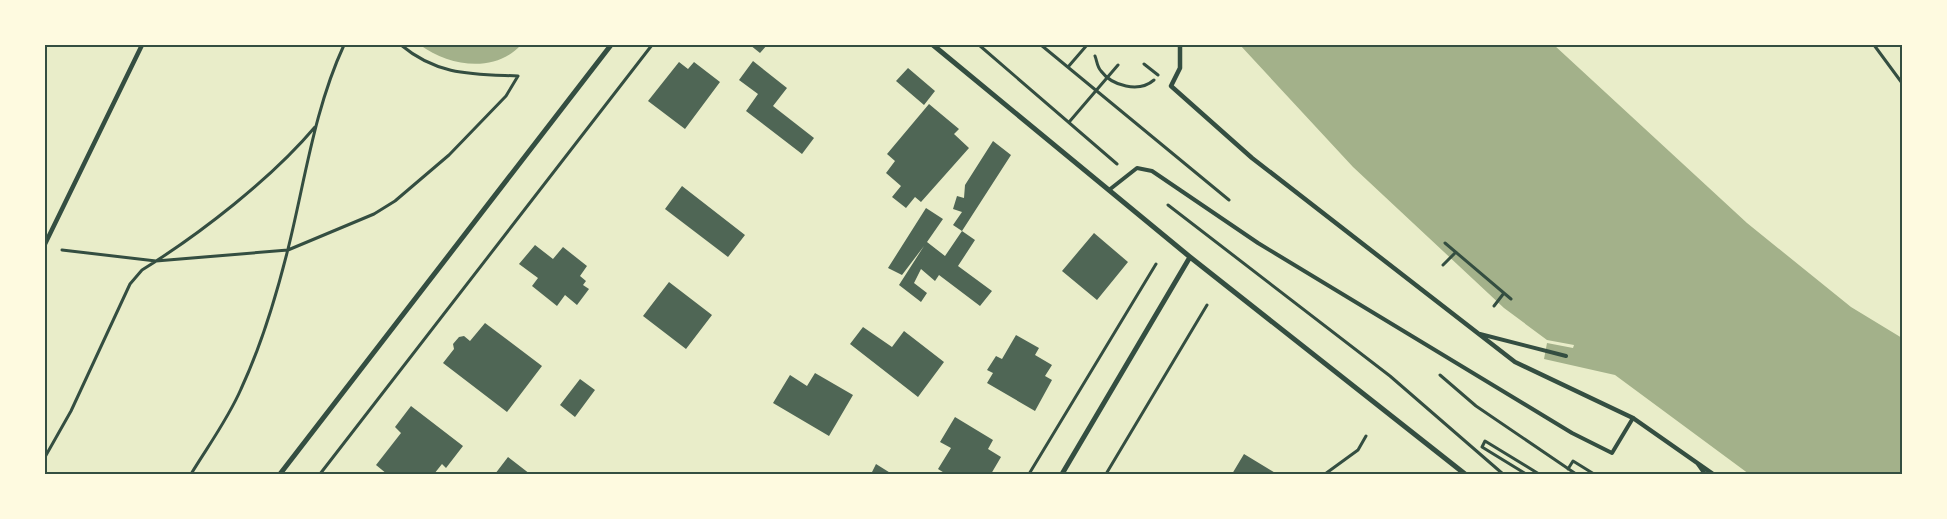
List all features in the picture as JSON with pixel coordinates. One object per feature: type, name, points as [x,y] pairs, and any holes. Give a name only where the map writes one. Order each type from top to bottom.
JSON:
[{"type":"street","points":[[45,244],[142,45]]},
{"type":"street","points":[[280,474],[611,45]]},
{"type":"street","points":[[933,45],[1190,257],[1464,474]]},
{"type":"street","points":[[1180,45],[1180,68],[1171,86],[1252,158],[1514,362],[1633,418],[1713,474]]},
{"type":"street","points":[[1062,474],[1190,257]]},
{"type":"lane","points":[[1109,190],[1137,168],[1152,171],[1258,243],[1572,433],[1612,453],[1633,418]]},
{"type":"lane","points":[[1478,333],[1566,356]]},
{"type":"lane","points":[[1696,462],[1705,474]]},
{"type":"path","points":[[191,474],[241,390],[265,332],[288,250],[315,126],[344,45]]},
{"type":"path","points":[[54,249],[156,261],[288,250],[374,214],[395,201],[449,155],[506,96],[518,76],[452,72],[418,59],[401,45]]},
{"type":"path","points":[[320,474],[652,45]]},
{"type":"path","points":[[979,45],[1070,121],[1128,174]]},
{"type":"path","points":[[1068,67],[1088,45]]},
{"type":"path","points":[[1874,45],[1902,84]]},
{"type":"path","points":[[1095,56],[1099,69],[1116,83],[1128,86],[1148,84]]},
{"type":"path","points":[[1144,64],[1154,71]]},
{"type":"path","points":[[1070,121],[1118,65]]},
{"type":"path","points":[[45,457],[71,412],[130,284],[142,270],[243,197],[300,144],[315,126]]},
{"type":"path","points":[[1166,204],[1390,376],[1503,474]]},
{"type":"path","points":[[1445,242],[1511,299]]},
{"type":"path","points":[[1443,265],[1456,252]]},
{"type":"path","points":[[1029,474],[1156,264]]},
{"type":"path","points":[[1494,306],[1504,293]]},
{"type":"path","points":[[1106,474],[1207,305]]},
{"type":"path","points":[[1325,474],[1358,450],[1366,436]]},
{"type":"path","points":[[1526,474],[1482,447],[1485,441],[1539,474]]},
{"type":"path","points":[[1568,469],[1573,461],[1594,474]]},
{"type":"shaded area","points":[[420,45],[521,45],[510,54],[498,60],[471,64],[444,58]]},
{"type":"shaded area","points":[[1240,45],[1554,45],[1747,223],[1851,307],[1902,338],[1902,474],[1749,474],[1615,375],[1544,359],[1547,343],[1573,348],[1574,345],[1547,340],[1504,308],[1353,167]]},
{"type":"building","points":[[750,45],[767,45],[760,53]]},
{"type":"building","points":[[753,61],[787,88],[773,106],[814,138],[802,154],[746,111],[758,94],[739,80]]},
{"type":"building","points":[[679,62],[688,69],[694,62],[720,82],[685,129],[648,101]]},
{"type":"building","points":[[908,68],[935,91],[924,105],[896,81]]},
{"type":"building","points":[[929,104],[959,129],[954,134],[969,148],[921,202],[915,197],[906,208],[892,197],[901,186],[886,173],[895,161],[887,154]]},
{"type":"building","points":[[993,141],[1011,155],[962,231],[953,225],[962,212],[953,209],[957,196],[964,198],[965,185]]},
{"type":"building","points":[[682,186],[745,235],[728,257],[665,209]]},
{"type":"building","points":[[926,208],[943,219],[927,242],[945,256],[962,231],[975,240],[958,266],[992,291],[980,306],[939,275],[935,281],[921,269],[914,283],[927,293],[921,302],[899,285],[924,246],[902,275],[888,268]]},
{"type":"building","points":[[1094,233],[1128,262],[1097,300],[1062,271]]},
{"type":"building","points":[[535,245],[553,259],[563,247],[587,266],[580,276],[586,281],[583,285],[589,289],[577,305],[565,295],[557,306],[532,286],[538,278],[519,264]]},
{"type":"building","points":[[669,282],[712,315],[686,349],[643,316]]},
{"type":"building","points":[[485,323],[542,366],[507,412],[443,363],[454,349],[453,344],[459,337],[464,336],[470,341]]},
{"type":"building","points":[[863,327],[892,347],[904,331],[944,362],[918,397],[850,344]]},
{"type":"building","points":[[1016,335],[1039,348],[1035,355],[1052,365],[1045,376],[1052,380],[1035,411],[987,383],[993,373],[987,370],[996,356],[1002,359]]},
{"type":"building","points":[[815,373],[853,395],[829,436],[773,403],[790,375],[807,386]]},
{"type":"building","points":[[580,379],[595,390],[575,417],[560,405]]},
{"type":"building","points":[[411,406],[463,446],[446,468],[442,464],[434,474],[387,474],[376,465],[401,433],[395,427]]},
{"type":"building","points":[[955,417],[993,440],[988,449],[1001,457],[991,474],[946,474],[938,469],[951,448],[940,442]]},
{"type":"building","points":[[1244,454],[1277,474],[1232,474]]},
{"type":"building","points":[[508,457],[530,474],[495,474]]},
{"type":"building","points":[[876,464],[892,474],[871,474]]}]
